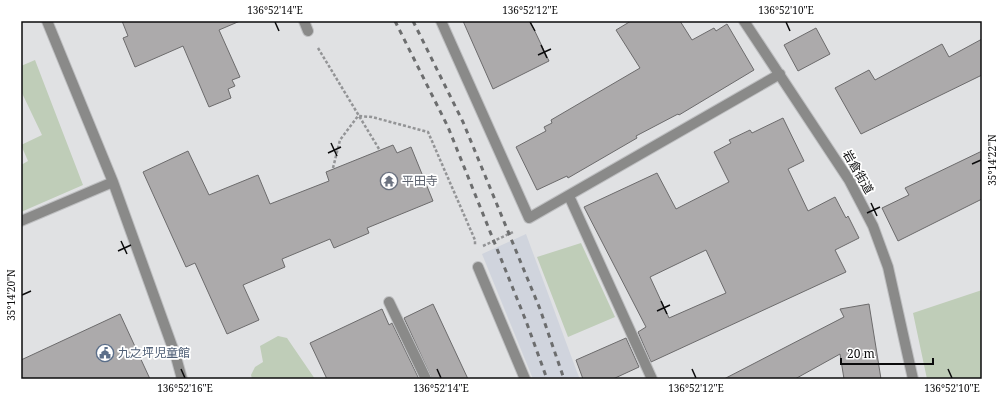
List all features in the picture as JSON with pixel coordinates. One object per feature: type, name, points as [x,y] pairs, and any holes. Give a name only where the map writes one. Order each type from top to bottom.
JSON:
[{"type":"street","points":[[47,21],[113,182],[176,357],[182,379]]},
{"type":"street","points":[[304,21],[308,31]]},
{"type":"street","points":[[441,21],[529,218],[780,74]]},
{"type":"street","name":"岩倉街道","points":[[744,21],[849,180],[872,226],[888,267],[906,342],[913,379]]},
{"type":"street","points":[[21,221],[113,182]]},
{"type":"street","points":[[569,196],[652,379]]},
{"type":"street","points":[[478,267],[524,379]]},
{"type":"street","points":[[389,302],[426,379]]},
{"type":"path","points":[[308,31],[358,116],[379,148]]},
{"type":"path","points":[[333,168],[340,140],[358,116]]},
{"type":"path","points":[[358,116],[372,117],[428,132],[475,240],[475,249],[515,231]]},
{"type":"shaded area","points":[[526,234],[580,379],[533,379],[482,254]]},
{"type":"green space","points":[[35,60],[83,185],[21,212],[21,165],[28,161],[21,145],[42,135],[21,91],[21,66]]},
{"type":"green space","points":[[581,243],[615,317],[568,337],[537,257]]},
{"type":"green space","points":[[982,290],[982,379],[927,379],[913,313]]},
{"type":"green space","points":[[278,336],[287,338],[315,379],[252,379],[251,375],[255,367],[263,362],[260,346]]},
{"type":"building","points":[[122,21],[240,21],[219,30],[240,77],[232,80],[235,86],[228,89],[231,98],[209,107],[183,46],[135,67],[123,38],[128,36]]},
{"type":"building","points":[[463,21],[530,21],[549,61],[493,89]]},
{"type":"building","points":[[631,21],[680,21],[692,40],[714,28],[716,31],[727,24],[754,70],[679,115],[678,114],[636,136],[637,138],[568,178],[567,176],[537,190],[516,147],[546,131],[544,127],[552,123],[551,120],[640,68],[616,30]]},
{"type":"building","points":[[816,28],[830,54],[798,71],[784,45]]},
{"type":"building","points":[[982,39],[982,75],[861,134],[835,88],[869,70],[875,80],[942,44],[949,57]]},
{"type":"building","points":[[783,118],[804,161],[788,169],[808,211],[835,197],[846,218],[848,216],[859,238],[835,250],[846,272],[651,362],[638,332],[646,327],[584,207],[657,173],[676,209],[729,182],[714,152],[731,143],[729,140],[750,130],[752,133]],"holes":[[[706,250],[726,293],[669,318],[650,277]]]},
{"type":"building","points":[[393,145],[397,153],[411,147],[433,201],[367,228],[369,233],[334,248],[330,239],[282,259],[285,267],[243,285],[259,320],[227,334],[195,263],[186,267],[143,172],[188,151],[209,195],[258,175],[270,204],[329,181],[326,172]]},
{"type":"building","points":[[982,151],[982,199],[898,241],[882,208],[909,195],[905,188]]},
{"type":"building","points":[[433,304],[468,379],[432,379],[404,318]]},
{"type":"building","points":[[869,304],[881,379],[844,379],[840,354],[795,379],[724,379],[844,317],[840,309]]},
{"type":"building","points":[[382,309],[389,325],[392,323],[419,379],[327,379],[310,343]]},
{"type":"building","points":[[120,314],[150,379],[21,379],[21,360]]},
{"type":"building","points":[[626,338],[639,367],[613,379],[583,379],[576,360]]},
{"type":"railway","points":[[395,21],[448,127],[526,321],[547,379]]},
{"type":"railway","points":[[413,21],[463,122],[540,309],[564,379]]},
{"type":"place","name":"平田寺","points":[[389,181]]},
{"type":"place","name":"九之坪児童館","points":[[105,353]]}]
